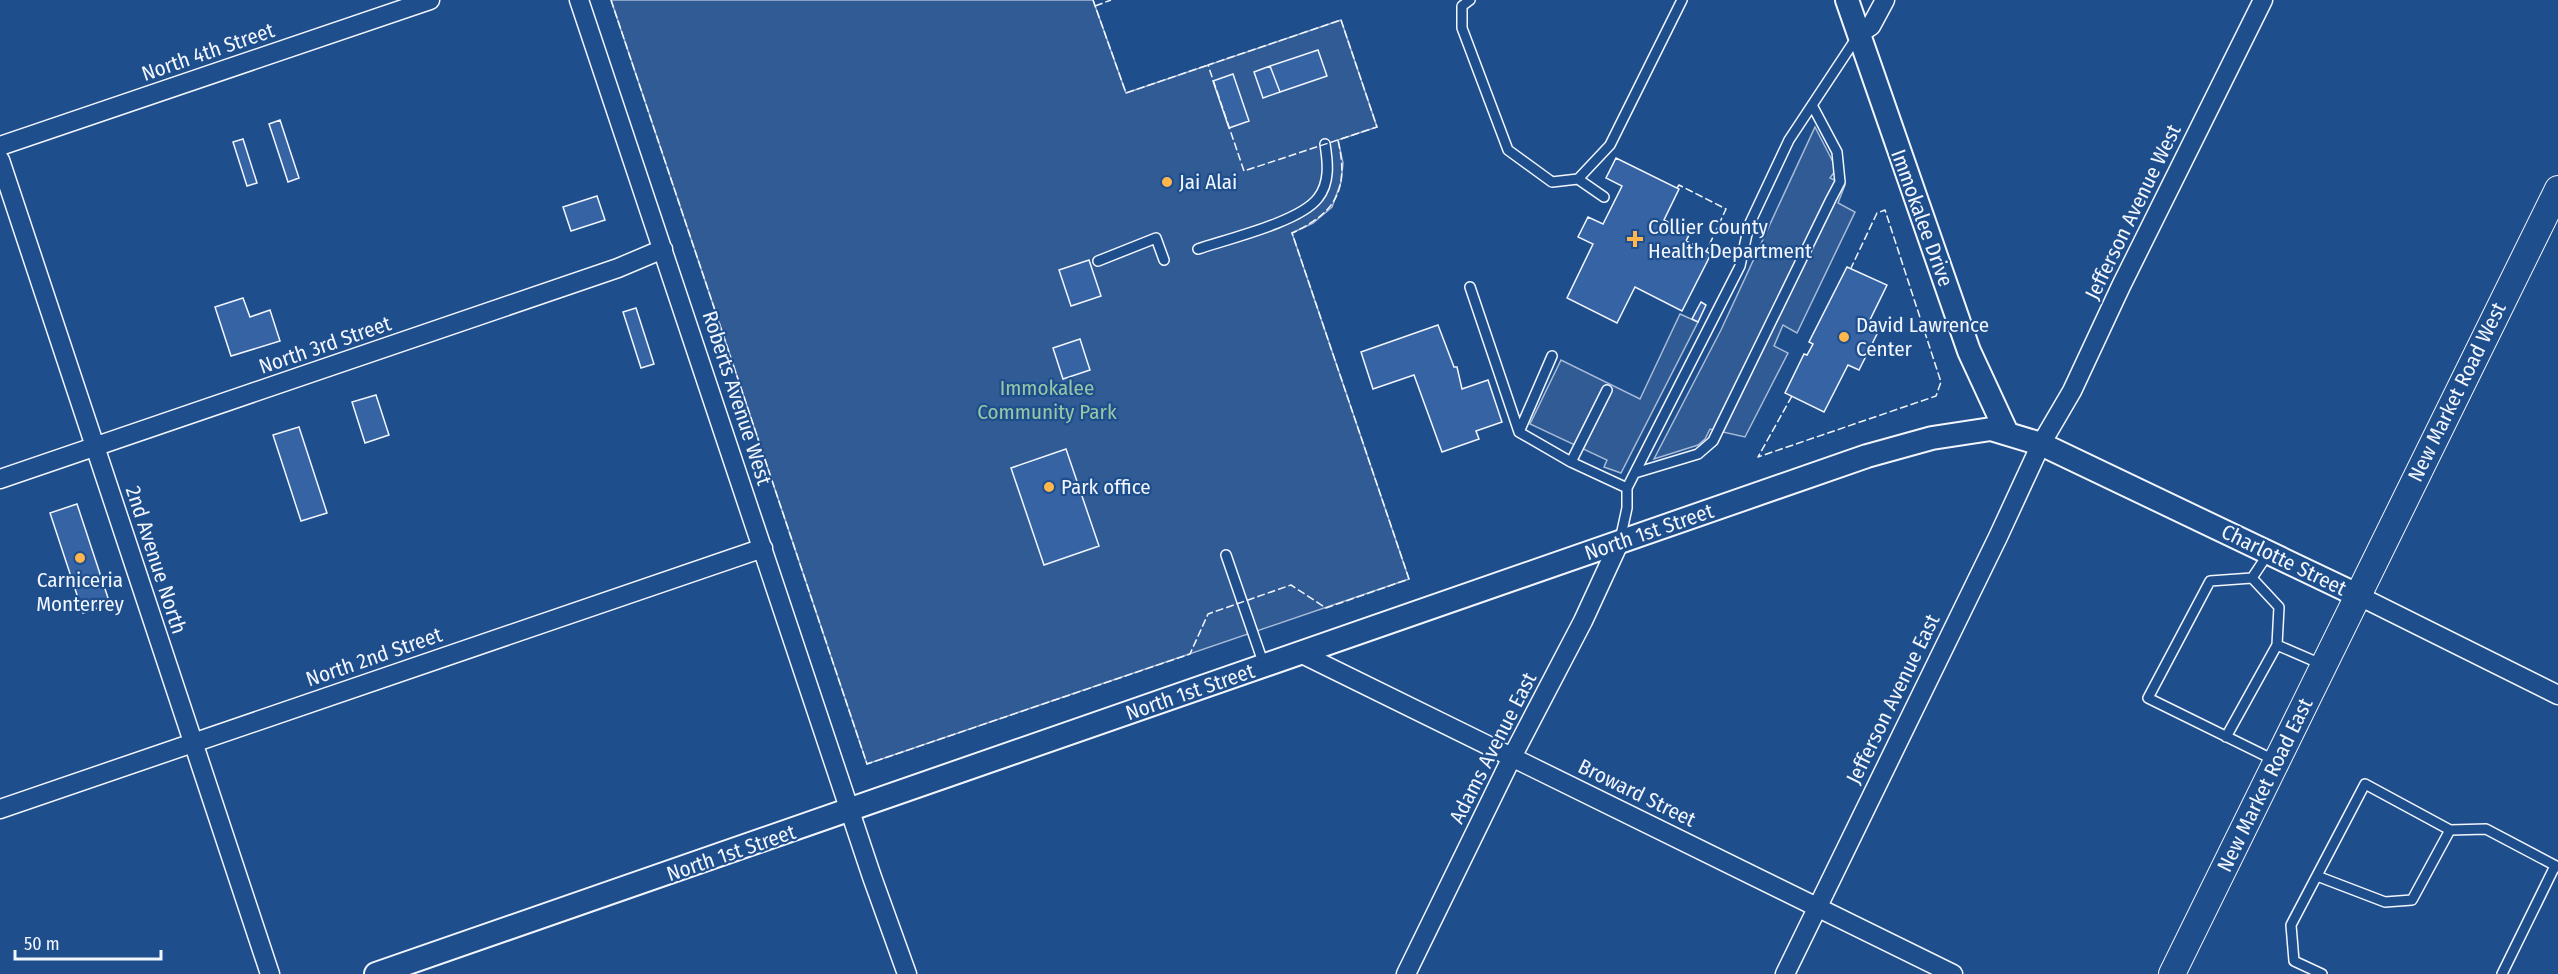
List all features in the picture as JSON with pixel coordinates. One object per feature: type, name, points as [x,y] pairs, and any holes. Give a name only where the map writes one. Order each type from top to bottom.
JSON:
[{"type":"main road","name":"New Market Road West","points":[[2357,595],[2558,189]]},
{"type":"main road","name":"New Market Road East","points":[[2172,974],[2357,595]]},
{"type":"street","name":"North 4th Street","points":[[0,147],[430,0]]},
{"type":"street","name":"Roberts Avenue West","points":[[579,0],[850,811],[907,974]]},
{"type":"street","name":"Immokalee Drive","points":[[1847,0],[1969,351],[2007,433]]},
{"type":"street","points":[[1859,34],[1870,26],[1885,0]]},
{"type":"street","name":"Jefferson Avenue West","points":[[2041,444],[2072,391],[2121,286],[2263,0]]},
{"type":"street","name":"2nd Avenue North","points":[[0,160],[270,974]]},
{"type":"street","name":"North 3rd Street","points":[[0,479],[618,268],[663,249]]},
{"type":"street","name":"North 1st Street","points":[[376,974],[1867,456],[1932,438],[1991,429],[2007,433]]},
{"type":"street","name":"Charlotte Street","points":[[2007,433],[2041,444],[2181,509],[2268,554],[2357,595],[2558,695]]},
{"type":"street","name":"Jefferson Avenue East","points":[[1785,974],[2041,444]]},
{"type":"street","name":"Adams Avenue East","points":[[1406,974],[1512,756],[1583,621],[1619,543]]},
{"type":"street","name":"North 2nd Street","points":[[0,809],[763,548]]},
{"type":"street","name":"Broward Street","points":[[1300,653],[1953,974]]},
{"type":"lane","points":[[1470,0],[1462,6],[1462,28],[1508,150],[1552,182],[1578,179],[1610,145],[1682,0]]},
{"type":"lane","points":[[1619,543],[1627,508],[1626,488],[1740,266],[1749,225],[1789,140],[1859,34]]},
{"type":"lane","points":[[1635,473],[1698,454],[1713,441],[1832,199],[1840,182],[1837,152],[1812,105]]},
{"type":"lane","points":[[1198,249],[1303,211],[1319,198],[1329,171],[1326,144]]},
{"type":"lane","points":[[1578,179],[1604,197]]},
{"type":"lane","points":[[1098,261],[1156,238],[1164,260]]},
{"type":"lane","points":[[1470,287],[1519,432],[1571,462],[1626,488]]},
{"type":"lane","points":[[1519,432],[1552,356]]},
{"type":"lane","points":[[1571,462],[1607,390]]},
{"type":"lane","points":[[2252,578],[2268,554]]},
{"type":"lane","points":[[1226,555],[1264,666]]},
{"type":"lane","points":[[2226,736],[2277,645],[2279,607],[2252,578]]},
{"type":"lane","points":[[2252,578],[2210,581],[2148,698],[2276,761]]},
{"type":"lane","points":[[2277,645],[2323,665]]},
{"type":"lane","points":[[2322,974],[2294,961],[2291,925],[2365,784],[2450,830],[2486,829],[2556,867],[2502,974]]},
{"type":"lane","points":[[2317,876],[2385,902],[2412,900],[2450,830]]},
{"type":"shaded area","name":"Immokalee Community Park","points":[[611,0],[1093,0],[1126,93],[1341,20],[1377,127],[1338,140],[1343,163],[1341,182],[1332,207],[1313,223],[1292,233],[1409,579],[867,764]]},
{"type":"shaded area","points":[[1815,127],[1833,162],[1835,171],[1830,178],[1845,185],[1838,203],[1855,212],[1797,333],[1783,325],[1774,346],[1788,353],[1745,437],[1710,429],[1705,439],[1698,445],[1654,459],[1721,330]]},
{"type":"shaded area","points":[[1680,314],[1698,322],[1621,473],[1604,467],[1607,460],[1530,424],[1561,360],[1640,399]]},
{"type":"building","points":[[1318,50],[1327,76],[1280,92],[1270,66]]},
{"type":"building","points":[[1270,66],[1280,92],[1263,98],[1254,72]]},
{"type":"building","points":[[1233,74],[1249,121],[1229,128],[1213,81]]},
{"type":"building","points":[[280,120],[299,178],[288,182],[269,124]]},
{"type":"building","points":[[243,139],[257,183],[247,186],[233,142]]},
{"type":"building","name":"Collier County Health Department","points":[[1616,158],[1679,189],[1664,220],[1690,233],[1686,241],[1711,254],[1682,311],[1635,287],[1617,323],[1567,298],[1593,244],[1578,237],[1588,217],[1603,224],[1622,186],[1606,178]]},
{"type":"building","points":[[597,196],[605,220],[571,231],[563,207]]},
{"type":"building","points":[[1089,260],[1101,296],[1071,306],[1059,270]]},
{"type":"building","name":"David Lawrence Center","points":[[1847,267],[1887,285],[1867,326],[1878,332],[1859,370],[1848,365],[1824,412],[1785,393],[1804,354],[1807,355],[1813,344],[1809,342]]},
{"type":"building","points":[[243,298],[250,317],[270,310],[280,341],[231,356],[215,307]]},
{"type":"building","points":[[1701,302],[1706,305],[1698,322],[1692,319]]},
{"type":"building","points":[[636,308],[654,364],[641,368],[623,312]]},
{"type":"building","points":[[1438,325],[1454,367],[1457,367],[1462,389],[1488,380],[1502,422],[1476,431],[1479,439],[1442,452],[1414,375],[1373,389],[1361,352]]},
{"type":"building","points":[[1080,339],[1090,370],[1063,379],[1053,348]]},
{"type":"building","points":[[376,395],[389,435],[365,443],[352,402]]},
{"type":"building","points":[[299,427],[327,513],[301,521],[273,435]]},
{"type":"building","name":"Park office","points":[[1066,449],[1099,546],[1044,565],[1011,468]]},
{"type":"building","name":"Carniceria Monterrey","points":[[77,504],[110,604],[83,613],[50,513]]},
{"type":"fence","points":[[611,0],[867,764],[1190,654],[1208,614],[1291,585],[1326,608],[1409,579],[1292,233],[1320,216],[1336,197],[1342,172],[1338,140]]},
{"type":"fence","points":[[1093,0],[1126,93],[1208,65]]},
{"type":"fence","points":[[1095,6],[1111,0]]},
{"type":"fence","points":[[1341,20],[1377,127],[1244,171],[1208,65],[1341,20]]},
{"type":"fence","points":[[1677,188],[1679,185],[1726,209],[1706,252]]},
{"type":"fence","points":[[1792,396],[1758,457],[1936,396],[1941,382],[1885,210],[1877,213],[1851,268]]},
{"type":"place","name":"Jai Alai","points":[[1167,182]]},
{"type":"place","name":"Collier County Health Department","points":[[1635,239]]},
{"type":"place","name":"David Lawrence Center","points":[[1844,337]]},
{"type":"place","name":"Park office","points":[[1049,487]]},
{"type":"place","name":"Carniceria Monterrey","points":[[80,558]]}]
